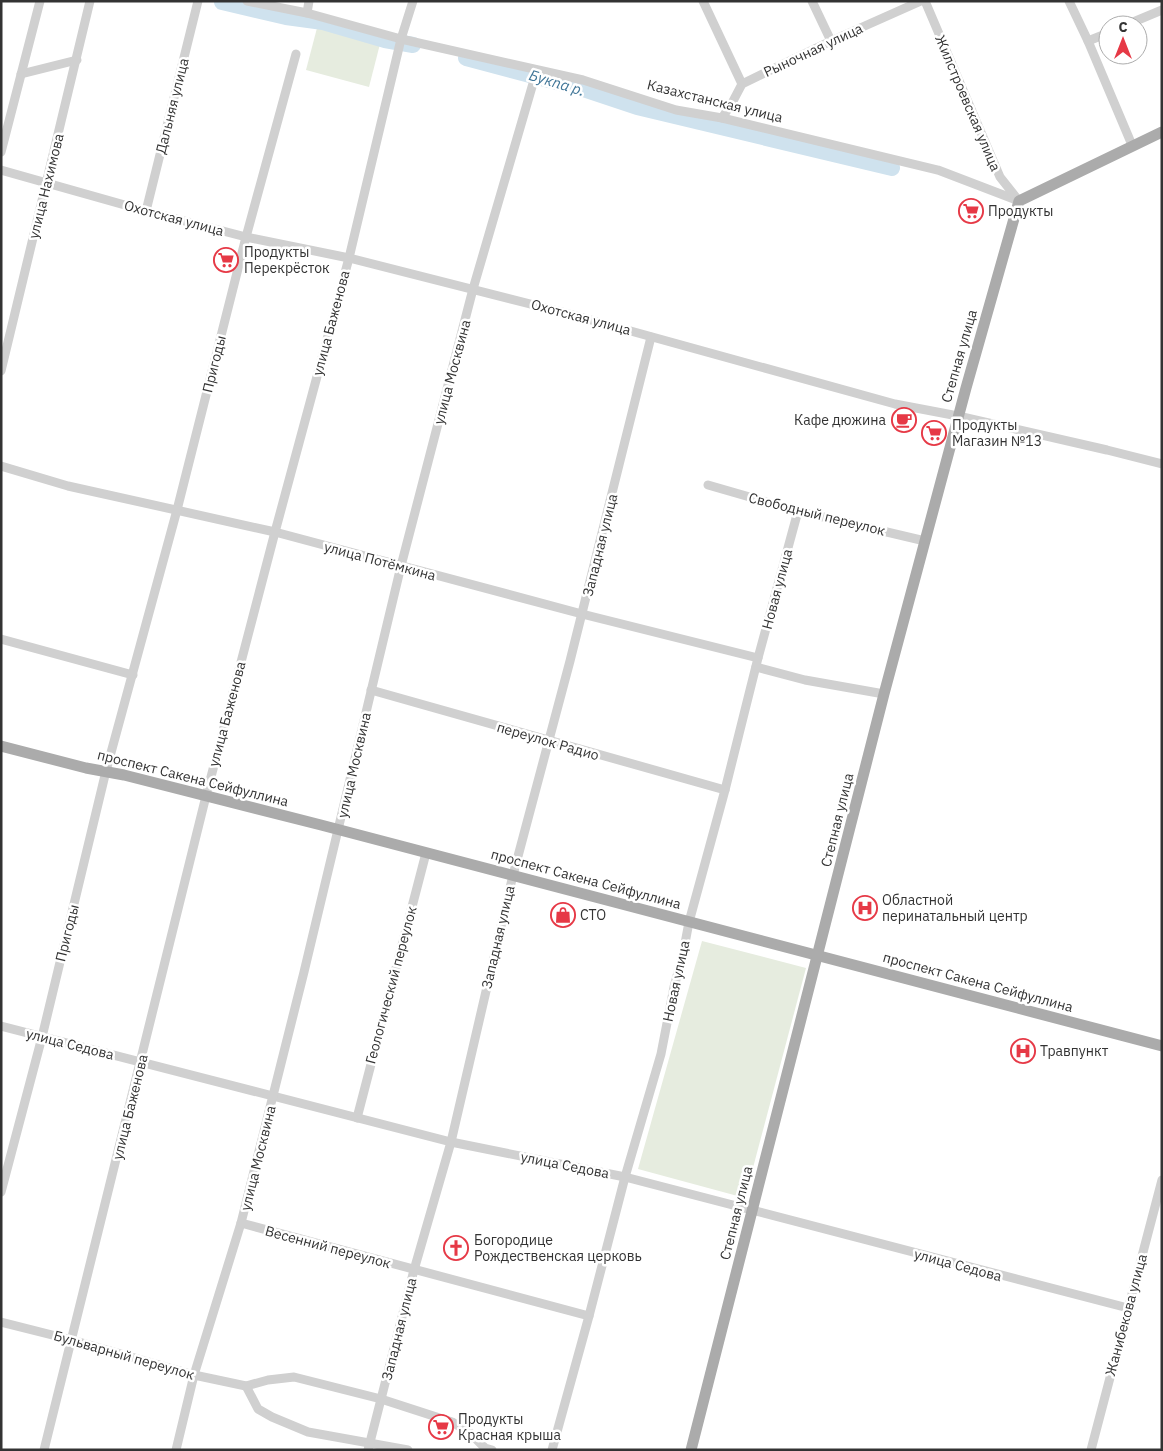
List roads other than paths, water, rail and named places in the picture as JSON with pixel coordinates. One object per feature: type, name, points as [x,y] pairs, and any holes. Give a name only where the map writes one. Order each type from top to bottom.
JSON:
[{"type":"main road","points":[[1019,201],[1162,132]]},
{"type":"main road","name":"Степная улица","points":[[691,1450],[884,694],[958,416],[1019,201]]},
{"type":"main road","name":"проспект Сакена Сейфуллина","points":[[1,746],[206,796],[513,875],[1162,1046]]},
{"type":"street","points":[[1,152],[40,1]]},
{"type":"street","name":"улица Нахимова","points":[[1,371],[90,1]]},
{"type":"street","name":"Дальняя улица","points":[[146,212],[198,1]]},
{"type":"street","name":"Казахстанская улица","points":[[247,1],[307,13],[402,39],[583,80],[676,110],[722,118],[938,170],[1019,201]]},
{"type":"street","points":[[307,13],[309,1]]},
{"type":"street","name":"улица Баженова","points":[[44,1450],[206,796],[349,258],[413,1]]},
{"type":"street","points":[[703,1],[742,84],[722,118]]},
{"type":"street","points":[[812,1],[831,41]]},
{"type":"street","name":"Рыночная улица","points":[[742,84],[831,41],[923,1]]},
{"type":"street","name":"Жилстроевская улица","points":[[923,1],[1000,177],[1019,201]]},
{"type":"street","points":[[1069,1],[1132,145]]},
{"type":"street","points":[[1148,16],[1162,10]]},
{"type":"street","points":[[1088,41],[1098,37]]},
{"type":"street","name":"Пригоды","points":[[1,1192],[42,1037],[106,772],[177,510],[246,237],[296,54]]},
{"type":"street","points":[[21,74],[77,60]]},
{"type":"street","name":"улица Москвина","points":[[176,1450],[194,1376],[241,1223],[401,566],[473,289],[534,80]]},
{"type":"street","name":"Охотская улица","points":[[1,170],[146,212],[246,237],[349,258],[473,289],[895,404],[958,416],[1162,464]]},
{"type":"street","name":"Западная улица","points":[[369,1446],[414,1270],[451,1142],[513,875],[582,614],[651,337]]},
{"type":"street","name":"улица Потёмкина","points":[[1,466],[68,486],[275,532],[757,662],[805,680],[884,694]]},
{"type":"street","name":"Свободный переулок","points":[[708,485],[798,511],[926,541]]},
{"type":"street","name":"Новая улица","points":[[552,1450],[625,1177],[661,1054],[689,922],[798,511]]},
{"type":"street","points":[[1,639],[133,675]]},
{"type":"street","name":"переулок Радио","points":[[371,690],[725,790]]},
{"type":"street","name":"Геологический переулок","points":[[356,1118],[426,853]]},
{"type":"street","name":"улица Седова","points":[[1,1026],[451,1142],[625,1177],[1128,1308]]},
{"type":"street","name":"Жанибекова улица","points":[[1091,1450],[1162,1180]]},
{"type":"street","name":"Весенний переулок","points":[[241,1223],[589,1316]]},
{"type":"street","name":"Бульварный переулок","points":[[1,1322],[72,1340],[194,1376],[246,1386],[268,1380],[294,1378],[381,1399],[452,1422],[469,1432],[486,1449]]},
{"type":"street","points":[[246,1386],[258,1409],[308,1432],[369,1446],[408,1450]]},
{"type":"waterway","name":"Букпа р.","points":[[222,2],[286,17],[323,22],[385,40],[413,45]]},
{"type":"waterway","name":"Букпа р.","points":[[466,58],[583,89],[637,107],[892,168]]},
{"type":"place","name":"Продукты","points":[[971,211]]},
{"type":"place","name":"Продукты Перекрёсток","points":[[226,260]]},
{"type":"place","name":"Кафе дюжина","points":[[904,420]]},
{"type":"place","name":"Продукты Магазин №13","points":[[934,433]]},
{"type":"place","name":"Областной перинатальный центр","points":[[865,908]]},
{"type":"place","name":"СТО","points":[[563,915]]},
{"type":"place","name":"Травпункт","points":[[1023,1051]]},
{"type":"place","name":"Богородице Рождественская церковь","points":[[456,1248]]},
{"type":"place","name":"Продукты Красная крыша","points":[[441,1427]]}]
